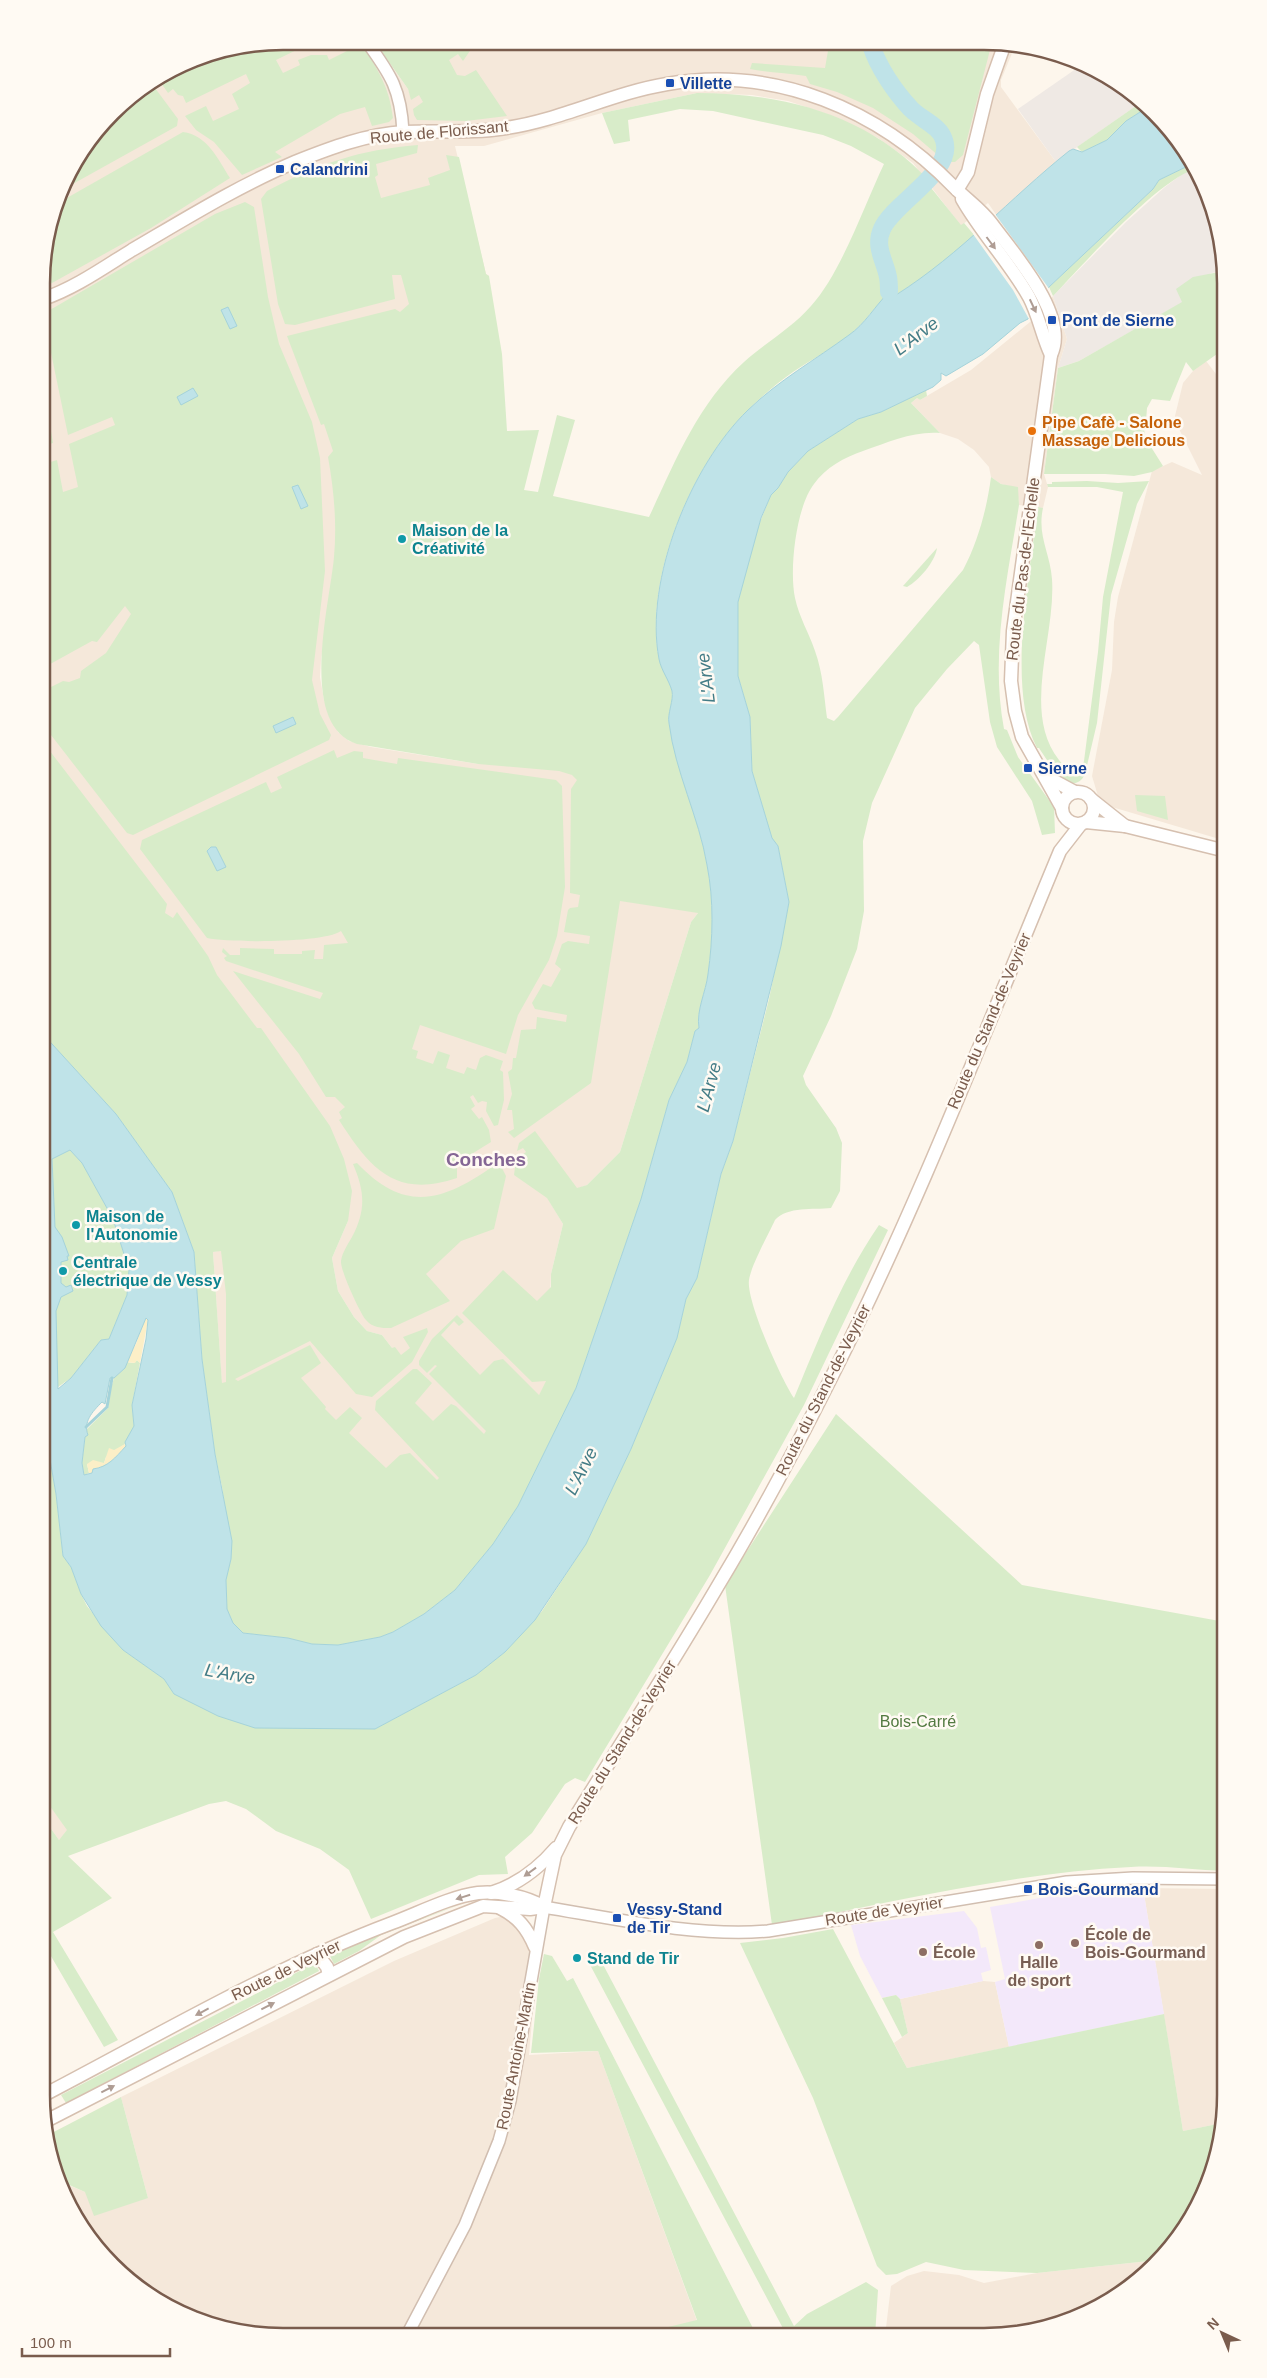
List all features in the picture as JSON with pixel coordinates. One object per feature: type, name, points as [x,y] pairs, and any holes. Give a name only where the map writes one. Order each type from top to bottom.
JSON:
[{"type":"main road","points":[[953,186],[968,172],[987,94],[1002,50]]},
{"type":"main road","name":"Route de Florissant","points":[[50,296],[77,283],[198,211],[272,173],[345,144],[368,137],[403,132],[477,132],[506,128],[645,88],[670,83],[720,80],[770,85],[807,94],[852,111],[894,135],[921,156],[953,186],[1024,268]]},
{"type":"main road","name":"Route de Florissant","points":[[979,217],[1008,265]]},
{"type":"main road","name":"Route du Pas-de-l'Echelle","points":[[1008,265],[1034,308],[1051,351]]},
{"type":"main road","name":"Route du Pas-de-l'Echelle","points":[[1024,268],[1049,311],[1056,339],[1051,351],[1016,605],[1010,666],[1012,697],[1019,725],[1030,753],[1046,777],[1063,810]]},
{"type":"main road","name":"Route du Pas-de-l'Echelle","points":[[1046,777],[1076,792]]},
{"type":"main road","points":[[1125,826],[1083,793],[1076,792],[1066,798],[1063,810],[1070,821],[1125,826],[1217,849]]},
{"type":"main road","points":[[1083,823],[1094,812],[1091,799]]},
{"type":"main road","name":"Route du Stand-de-Veyrier","points":[[1060,851],[1063,810]]},
{"type":"main road","name":"Route du Stand-de-Veyrier","points":[[544,1907],[552,1865],[562,1840],[720,1583],[762,1509],[860,1320],[926,1170],[1060,851],[1083,823]]},
{"type":"main road","points":[[489,1893],[509,1886],[530,1872],[548,1857],[562,1840]]},
{"type":"main road","name":"Route de Veyrier","points":[[50,2092],[317,1954],[352,1938],[440,1905],[468,1895],[489,1893],[528,1899],[544,1907]]},
{"type":"main road","name":"Route de Veyrier","points":[[51,2118],[404,1937],[484,1906],[530,1909],[544,1907]]},
{"type":"main road","points":[[495,1906],[518,1920],[535,1947]]},
{"type":"main road","points":[[317,1954],[327,1967],[328,1975]]},
{"type":"street","points":[[372,50],[397,89],[402,108],[403,132]]},
{"type":"street","name":"Route de Veyrier","points":[[544,1907],[729,1934],[768,1930],[1067,1882],[1133,1878],[1217,1879]]},
{"type":"street","name":"Route Antoine-Martin","points":[[411,2328],[465,2225],[499,2141],[512,2088],[535,1947],[544,1907]]},
{"type":"shaded area","points":[[268,50],[381,50],[408,89],[412,100],[404,50],[999,50],[1013,52],[1001,80],[1001,87],[1056,162],[997,216],[988,203],[961,226],[913,163],[878,138],[827,114],[788,101],[752,95],[697,93],[602,113],[484,146],[455,146],[486,274],[489,276],[327,611],[320,677],[324,700],[338,732],[349,741],[371,747],[478,764],[499,764],[551,676],[698,913],[691,922],[620,1152],[587,1185],[548,1199],[563,1224],[551,1274],[547,1381],[480,1503],[224,1414],[213,1252],[256,1244],[325,1317],[392,1348],[382,1335],[367,1331],[354,1317],[338,1291],[332,1258],[348,1221],[50,819],[50,268],[54,238],[62,208],[81,167],[98,141],[118,118],[154,89],[180,74],[208,62],[238,54]]},
{"type":"shaded area","points":[[1076,69],[1113,89],[1135,106],[1056,162],[1018,109]]},
{"type":"shaded area","points":[[1188,171],[1205,208],[1213,238],[1217,272],[1211,273],[1183,302],[1079,361],[1058,368],[1067,339],[1053,296],[1126,222]]},
{"type":"shaded area","points":[[1053,296],[1067,339],[1058,368],[1044,474],[1048,487],[1043,508],[1019,505],[1017,488],[1001,484],[991,477],[989,467],[974,450],[958,439],[940,433],[911,403],[917,398],[920,400],[971,370],[1030,322]]},
{"type":"shaded area","points":[[1206,361],[1217,375],[1217,838],[1112,807],[1103,802],[1098,796],[1092,776],[1112,670],[1114,622],[1118,597],[1152,471],[1172,462],[1202,475],[1177,425],[1175,416],[1183,383],[1193,371]]},
{"type":"shaded area","points":[[50,1806],[68,1830],[59,1840],[50,1827]]},
{"type":"shaded area","points":[[1143,1888],[1217,1889],[1217,2110],[1215,2124],[1183,2131]]},
{"type":"shaded area","name":"École de Bois-Gourmand","points":[[1143,1888],[1164,2014],[1009,2047],[995,1982],[1005,1979],[990,1907],[1084,1890]]},
{"type":"shaded area","name":"École","points":[[964,1911],[977,1928],[981,1948],[986,1947],[991,1970],[981,1973],[983,1981],[900,1999],[896,1995],[882,1998],[860,1956],[851,1925]]},
{"type":"shaded area","points":[[506,1916],[538,1950],[529,2055],[598,2051],[697,2321],[666,2328],[268,2328],[238,2324],[208,2316],[180,2304],[154,2289],[118,2260],[98,2237],[81,2211],[68,2185],[85,2192],[148,2198],[121,2097],[394,1961],[495,1918]]},
{"type":"shaded area","points":[[983,1981],[995,1982],[1009,2047],[907,2068],[894,2043],[908,2033],[900,1999]]},
{"type":"shaded area","points":[[1148,2261],[1126,2280],[1087,2304],[1059,2316],[1029,2324],[999,2328],[886,2328],[891,2286],[907,2276],[924,2271],[959,2275],[984,2283],[1037,2273]]},
{"type":"green space","points":[[268,50],[297,50],[276,60],[283,73],[300,65],[298,60],[311,55],[327,55],[329,60],[349,50],[365,50],[386,87],[393,118],[389,122],[372,126],[365,107],[340,114],[275,152],[282,157],[242,175],[214,142],[196,130],[185,116],[206,106],[213,121],[239,109],[232,94],[250,83],[246,74],[186,103],[183,96],[178,95],[173,89],[168,93],[162,84],[167,81],[208,62],[238,54]]},
{"type":"green space","points":[[381,50],[471,50],[463,61],[458,54],[449,60],[457,75],[465,76],[476,70],[507,116],[466,121],[417,120],[413,109],[423,102],[419,95],[411,100],[408,89]]},
{"type":"green space","points":[[828,50],[990,50],[963,155],[955,162],[946,162],[913,134],[873,108],[837,92],[810,84],[806,76],[750,69],[752,63],[825,68]]},
{"type":"green space","points":[[155,88],[178,119],[177,126],[72,184],[98,141],[118,118]]},
{"type":"green space","points":[[697,93],[762,97],[793,103],[824,112],[853,124],[881,140],[906,159],[930,182],[928,184],[961,225],[964,223],[975,236],[930,273],[896,295],[889,293],[852,333],[787,376],[753,405],[727,433],[708,461],[691,492],[676,526],[665,560],[658,595],[656,628],[659,659],[672,691],[669,719],[672,741],[699,829],[709,879],[712,906],[712,934],[707,981],[700,1008],[699,1028],[695,1031],[687,1062],[669,1100],[641,1199],[576,1388],[518,1506],[493,1544],[455,1590],[424,1614],[393,1632],[380,1637],[338,1645],[312,1644],[288,1638],[243,1633],[233,1623],[227,1609],[226,1580],[231,1559],[202,1359],[194,1252],[172,1192],[116,1114],[50,1042],[50,751],[167,904],[165,913],[173,918],[177,912],[208,956],[217,975],[257,1028],[261,1028],[330,1126],[344,1159],[352,1191],[348,1221],[332,1258],[338,1291],[354,1317],[367,1331],[382,1335],[392,1348],[395,1347],[401,1355],[410,1348],[403,1337],[427,1328],[428,1332],[412,1362],[372,1397],[356,1394],[310,1341],[235,1379],[238,1381],[310,1345],[321,1363],[301,1378],[326,1407],[325,1409],[336,1420],[350,1407],[362,1418],[349,1433],[386,1468],[400,1455],[410,1453],[437,1480],[439,1478],[375,1410],[376,1401],[413,1369],[417,1369],[432,1383],[415,1403],[433,1421],[451,1404],[456,1406],[484,1434],[486,1431],[429,1374],[437,1366],[435,1365],[427,1373],[419,1365],[419,1361],[432,1339],[457,1315],[464,1322],[459,1326],[454,1321],[441,1335],[480,1375],[494,1361],[503,1359],[539,1395],[546,1381],[532,1382],[462,1313],[503,1270],[537,1301],[551,1287],[551,1274],[563,1224],[547,1198],[514,1175],[516,1160],[526,1152],[523,1148],[517,1151],[519,1143],[535,1131],[577,1188],[587,1185],[620,1152],[691,922],[698,913],[620,901],[591,1083],[514,1138],[508,1132],[514,1129],[512,1110],[507,1110],[512,1094],[508,1072],[512,1069],[513,1058],[516,1058],[521,1030],[536,1029],[537,1017],[566,1022],[567,1015],[535,1009],[532,1003],[543,984],[551,987],[561,969],[555,964],[562,944],[568,941],[589,944],[590,936],[564,932],[568,910],[578,907],[580,895],[570,893],[571,789],[577,780],[572,775],[559,771],[478,764],[357,744],[339,732],[328,713],[322,689],[322,661],[335,545],[334,507],[328,457],[333,451],[324,424],[321,425],[287,336],[395,309],[400,312],[409,304],[401,275],[392,275],[395,299],[295,325],[285,324],[278,304],[261,199],[267,191],[286,181],[340,159],[377,150],[418,145],[417,153],[376,164],[378,175],[375,177],[381,198],[430,185],[428,178],[450,170],[446,155],[459,157],[486,274],[489,276],[502,354],[507,431],[539,430],[524,490],[538,492],[557,415],[575,420],[553,496],[649,517],[678,455],[700,415],[713,397],[744,362],[804,314],[822,292],[842,258],[884,164],[851,146],[823,135],[713,111],[680,109],[628,120],[630,141],[614,144],[602,113]],"holes":[[[221,1251],[226,1294],[226,1382],[222,1383],[213,1252]]]},
{"type":"green space","points":[[1135,106],[1141,111],[1126,121],[1107,140],[1082,152],[1077,147]]},
{"type":"green space","points":[[183,132],[199,138],[205,143],[230,178],[151,228],[50,284],[54,238],[66,198]]},
{"type":"green space","points":[[1186,167],[1189,172],[1160,190],[1141,206],[1053,296],[1049,287],[1153,189],[1159,180]]},
{"type":"green space","points":[[245,202],[254,207],[268,297],[279,344],[312,422],[320,458],[325,571],[312,680],[320,714],[331,735],[329,740],[133,835],[127,833],[50,734],[50,688],[63,681],[69,682],[80,678],[81,671],[106,653],[131,614],[125,606],[97,642],[92,641],[50,664],[50,462],[57,460],[63,492],[78,487],[69,444],[115,425],[112,417],[68,435],[50,348],[50,310],[215,214]]},
{"type":"green space","points":[[1217,272],[1217,354],[1193,371],[1186,362],[1170,401],[1152,399],[1147,408],[1146,421],[1142,420],[1146,439],[1163,466],[1152,472],[1134,476],[1044,474],[1058,368],[1079,361],[1182,302],[1176,289],[1193,277]]},
{"type":"green space","points":[[926,390],[927,396],[920,400],[917,398],[911,403],[940,433],[920,434],[901,438],[856,453],[842,460],[830,468],[814,484],[808,494],[798,523],[793,586],[797,605],[818,659],[827,718],[834,721],[838,717],[963,570],[981,525],[991,477],[1001,484],[1018,487],[1019,505],[1005,589],[999,645],[1000,701],[1004,729],[1007,730],[1018,757],[1054,807],[1055,833],[1042,835],[1032,801],[997,747],[990,722],[979,645],[974,641],[947,669],[915,708],[872,803],[863,841],[864,911],[857,949],[831,1016],[803,1076],[806,1085],[836,1128],[842,1143],[840,1191],[831,1208],[787,1212],[775,1220],[750,1274],[750,1290],[759,1322],[774,1359],[794,1398],[832,1309],[854,1266],[879,1225],[888,1230],[804,1405],[710,1575],[585,1782],[575,1778],[565,1784],[532,1833],[505,1857],[508,1874],[479,1875],[371,1919],[349,1870],[320,1849],[276,1831],[246,1809],[226,1801],[209,1804],[68,1856],[112,1898],[53,1932],[118,2040],[104,2047],[50,1954],[50,1827],[59,1840],[67,1830],[50,1806],[50,1460],[63,1556],[71,1567],[87,1606],[123,1650],[164,1679],[174,1694],[375,1729],[476,1675],[505,1652],[542,1611],[586,1544],[631,1449],[677,1338],[686,1299],[697,1278],[721,1174],[733,1141],[769,999],[789,902],[778,846],[772,839],[752,771],[750,717],[738,676],[738,602],[754,536],[771,495],[788,472],[808,451],[858,419],[881,412]]},
{"type":"green space","points":[[50,426],[53,443],[50,444]]},
{"type":"green space","points":[[1087,481],[1118,483],[1149,481],[1137,504],[1111,595],[1097,723],[1085,774],[1080,781],[1073,783],[1060,776],[1039,748],[1037,748],[1028,723],[1023,694],[1023,630],[1038,507],[1043,508],[1043,536],[1052,579],[1052,601],[1041,697],[1042,719],[1048,741],[1059,760],[1069,771],[1076,775],[1081,770],[1084,761],[1103,597],[1123,492],[1097,487],[1048,487],[1047,484],[1052,484],[1052,482]]},
{"type":"green space","points":[[937,548],[930,565],[912,584],[907,587],[903,586]]},
{"type":"green space","points":[[334,750],[337,758],[354,751],[363,752],[363,758],[397,764],[398,758],[556,780],[562,786],[565,887],[557,936],[549,960],[518,1015],[506,1054],[420,1025],[412,1049],[418,1051],[416,1058],[433,1064],[438,1051],[450,1055],[446,1068],[464,1074],[467,1067],[476,1070],[480,1058],[486,1055],[503,1061],[500,1070],[503,1072],[504,1100],[498,1125],[494,1126],[486,1111],[487,1102],[482,1101],[478,1103],[473,1095],[470,1097],[475,1106],[471,1109],[479,1119],[482,1117],[489,1130],[491,1142],[470,1155],[473,1162],[457,1166],[457,1178],[435,1184],[417,1185],[401,1182],[386,1175],[374,1165],[350,1137],[339,1120],[342,1118],[339,1112],[345,1107],[335,1097],[326,1097],[299,1054],[233,971],[320,999],[323,993],[226,961],[224,958],[227,956],[222,952],[223,948],[230,955],[240,955],[240,948],[274,949],[274,954],[302,954],[302,951],[315,950],[314,959],[323,959],[324,945],[348,943],[341,931],[331,935],[297,940],[235,941],[207,938],[140,849],[142,840],[266,782],[271,793],[282,788],[277,777]]},
{"type":"green space","points":[[1135,795],[1165,796],[1168,820],[1137,811]]},
{"type":"green space","points":[[70,1150],[82,1163],[113,1219],[129,1270],[127,1295],[109,1339],[101,1340],[71,1378],[50,1392],[50,1272],[54,1209],[52,1159]]},
{"type":"green space","points":[[499,1162],[506,1176],[494,1229],[461,1241],[426,1274],[450,1301],[391,1328],[371,1325],[363,1316],[351,1291],[341,1261],[357,1227],[362,1209],[362,1192],[353,1164],[357,1163],[375,1180],[393,1191],[410,1196],[427,1197],[461,1186]]},
{"type":"green space","points":[[137,1360],[140,1363],[132,1405],[134,1426],[125,1444],[106,1457],[104,1463],[87,1464],[89,1473],[84,1475],[82,1463],[86,1430],[108,1408],[114,1378],[125,1368],[126,1362],[134,1363]]},
{"type":"green space","name":"Bois-Carré","points":[[836,1414],[1022,1585],[1217,1621],[1217,1870],[1166,1867],[1086,1870],[996,1882],[772,1925],[725,1585]]},
{"type":"green space","points":[[469,1901],[381,1935],[359,1951],[334,1964],[330,1956],[355,1943]]},
{"type":"green space","points":[[833,1929],[907,2068],[1164,2014],[1183,2131],[1215,2124],[1205,2170],[1193,2198],[1169,2237],[1148,2261],[1037,2273],[964,2270],[926,2262],[897,2274],[886,2275],[877,2266],[813,2098],[740,1943]]},
{"type":"green space","points":[[544,1954],[552,1956],[567,1981],[573,1978],[753,2328],[664,2328],[697,2320],[598,2051],[531,2053],[539,1979]]},
{"type":"green space","points":[[598,1955],[794,2326],[807,2314],[866,2282],[878,2290],[876,2328],[783,2328],[588,1961]]},
{"type":"green space","points":[[315,1963],[319,1971],[66,2103],[61,2095]]},
{"type":"green space","points":[[896,1995],[900,1999],[908,2033],[902,2037],[882,1998]]},
{"type":"green space","points":[[121,2097],[148,2198],[94,2216],[85,2192],[68,2185],[62,2170],[53,2132]]},
{"type":"sand","points":[[145,1318],[148,1320],[140,1363],[137,1360],[135,1363],[126,1362],[136,1344]]},
{"type":"sand","points":[[125,1444],[126,1446],[111,1461],[99,1468],[93,1469],[92,1474],[89,1473],[87,1464],[93,1460],[104,1463],[109,1448],[114,1450]]},
{"type":"water","name":"L'Arve","points":[[1141,111],[1169,141],[1186,167],[1159,180],[1153,189],[1049,287],[1028,319],[1020,323],[983,354],[946,376],[941,373],[941,380],[933,387],[881,412],[858,419],[808,451],[788,472],[771,495],[761,518],[738,602],[738,676],[750,717],[752,771],[772,838],[778,846],[789,902],[781,946],[733,1141],[721,1174],[697,1278],[686,1299],[677,1338],[631,1449],[586,1544],[535,1620],[505,1652],[476,1675],[375,1729],[255,1728],[218,1716],[174,1694],[164,1679],[123,1650],[101,1626],[81,1594],[71,1567],[63,1556],[50,1460],[50,1042],[116,1114],[172,1192],[194,1252],[202,1359],[215,1454],[232,1541],[231,1559],[226,1580],[227,1609],[233,1623],[243,1633],[288,1638],[312,1644],[338,1645],[380,1637],[393,1632],[424,1614],[455,1590],[493,1544],[518,1506],[576,1388],[641,1199],[669,1100],[687,1062],[695,1031],[699,1028],[699,1014],[707,981],[711,947],[711,892],[699,829],[672,741],[669,715],[672,691],[660,663],[656,628],[659,594],[666,560],[676,526],[691,492],[708,461],[727,433],[760,399],[855,331],[889,292],[896,295],[942,262],[1069,151],[1073,149],[1082,152],[1107,140],[1126,121]],"holes":[[[70,1150],[82,1163],[113,1219],[129,1270],[127,1295],[109,1339],[101,1340],[71,1378],[58,1389],[56,1311],[61,1297],[73,1291],[71,1285],[66,1287],[61,1283],[61,1262],[68,1260],[67,1256],[69,1256],[62,1237],[55,1227],[52,1159]],[[146,1318],[148,1320],[146,1339],[132,1405],[134,1426],[125,1442],[126,1446],[107,1464],[93,1469],[92,1473],[84,1475],[82,1463],[85,1437],[88,1435],[88,1421],[92,1413],[102,1402],[105,1404],[110,1378],[114,1378],[125,1368]]]},
{"type":"water","points":[[228,307],[237,326],[230,329],[221,310]]},
{"type":"water","points":[[193,388],[198,396],[181,405],[177,397]]},
{"type":"water","points":[[298,485],[308,506],[301,509],[292,487]]},
{"type":"water","points":[[293,717],[296,724],[276,733],[273,726]]},
{"type":"water","points":[[211,847],[216,847],[226,867],[217,871],[207,851]]},
{"type":"pier","name":"Pont de Sierne","points":[[995,214],[1050,290],[1030,321],[1013,290],[973,234]]},
{"type":"waterway","points":[[873,50],[899,95],[915,113],[935,127],[942,135],[945,152],[941,164],[922,186],[898,208],[882,229],[879,242],[888,277],[889,292]]},
{"type":"waterway","points":[[86,1427],[107,1407],[112,1378]]},
{"type":"place","name":"Villette","points":[[670,83]]},
{"type":"place","name":"Calandrini","points":[[280,169]]},
{"type":"place","name":"Pont de Sierne","points":[[1052,320]]},
{"type":"place","name":"Pipe Cafè - Salone Massage Delicious","points":[[1032,431]]},
{"type":"place","name":"Maison de la Créativité","points":[[402,539]]},
{"type":"place","name":"Sierne","points":[[1028,768]]},
{"type":"place","name":"Maison de l'Autonomie","points":[[76,1225]]},
{"type":"place","name":"Centrale électrique de Vessy","points":[[63,1271]]},
{"type":"place","name":"Bois-Gourmand","points":[[1028,1889]]},
{"type":"place","name":"Vessy-Stand de Tir","points":[[617,1918]]},
{"type":"place","name":"École de Bois-Gourmand","points":[[1075,1943]]},
{"type":"place","name":"Halle de sport","points":[[1039,1945]]},
{"type":"place","name":"École","points":[[923,1952]]},
{"type":"place","name":"Stand de Tir","points":[[577,1958]]},
{"type":"district","name":"Conches","points":[[486,1159]]}]
